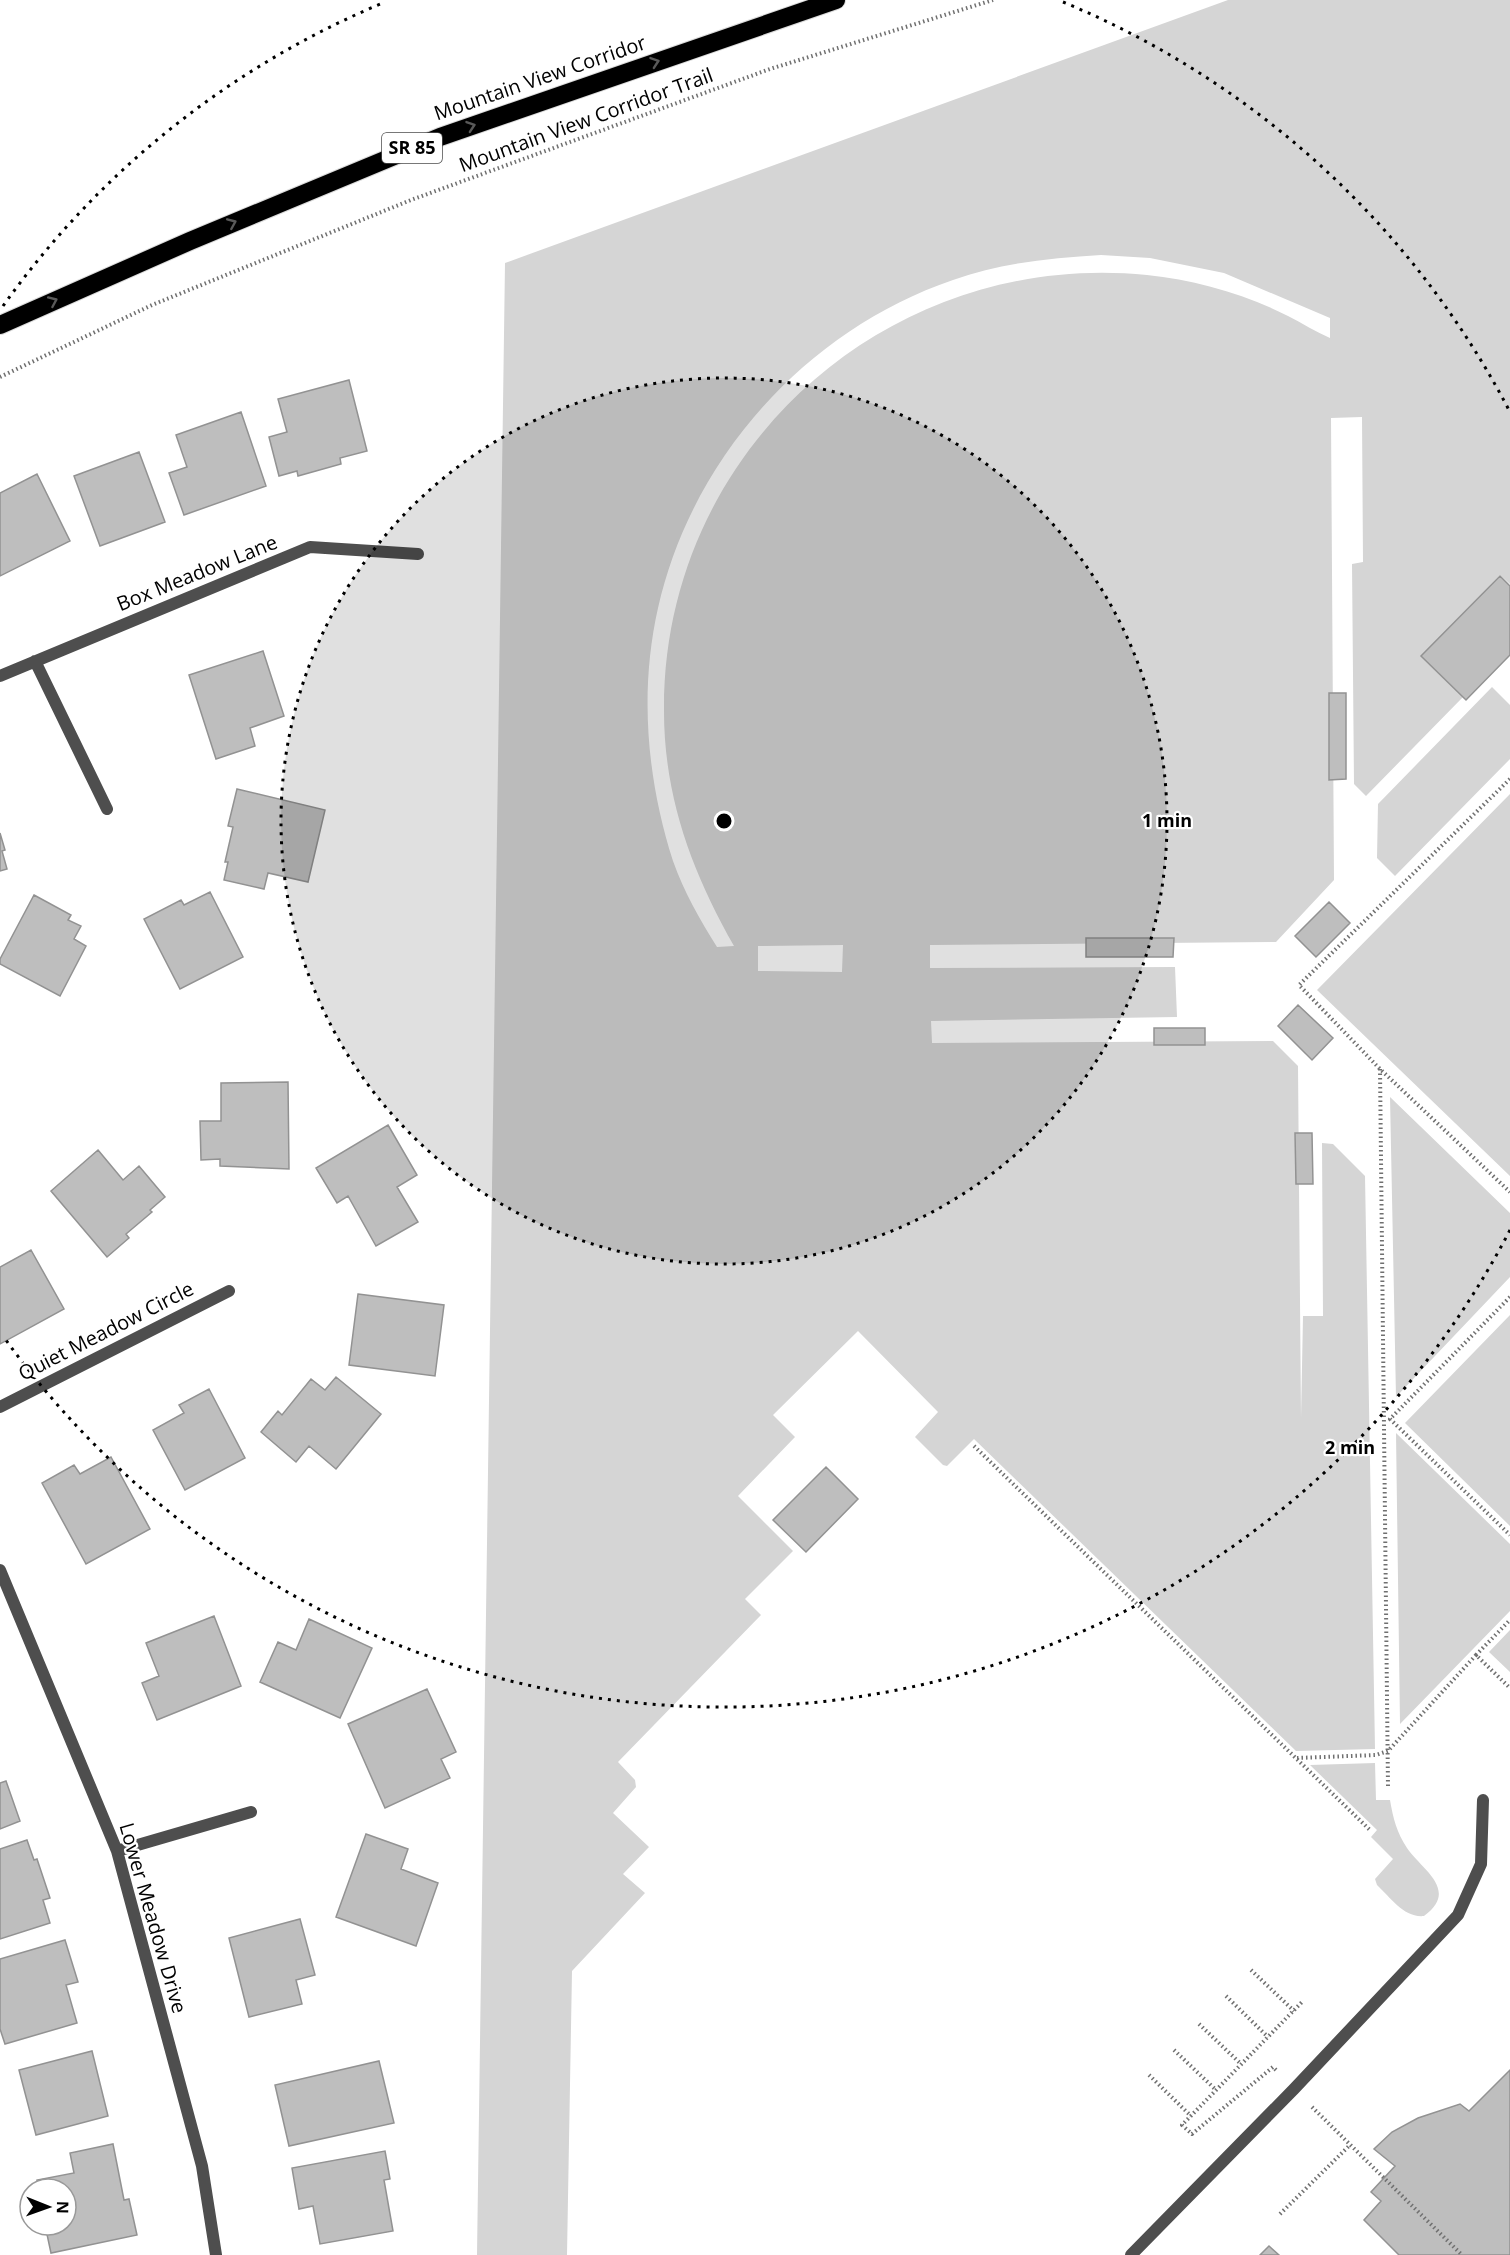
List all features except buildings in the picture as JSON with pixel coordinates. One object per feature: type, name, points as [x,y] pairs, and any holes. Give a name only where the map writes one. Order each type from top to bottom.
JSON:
[{"type":"highway","name":"Mountain View Corridor","points":[[0,325],[190,241],[440,137],[836,0]]},
{"type":"street","name":"Box Meadow Lane","points":[[0,676],[310,547],[418,554]]},
{"type":"street","points":[[35,661],[107,808]]},
{"type":"street","name":"Quiet Meadow Circle","points":[[0,1407],[229,1291]]},
{"type":"street","name":"Lower Meadow Drive","points":[[0,1570],[117,1851],[202,2166],[216,2255]]},
{"type":"street","points":[[1131,2255],[1294,2089],[1458,1915],[1481,1864],[1483,1800]]},
{"type":"street","points":[[117,1851],[251,1812]]},
{"type":"path","name":"Mountain View Corridor Trail","points":[[0,376],[152,305],[411,200],[770,69],[993,0]]},
{"type":"path","points":[[1510,779],[1299,985],[1380,1069],[1510,1192]]},
{"type":"path","points":[[1380,1069],[1388,1787]]},
{"type":"path","points":[[1390,1419],[1510,1297]]},
{"type":"path","points":[[1383,1419],[1390,1419],[1510,1535]]},
{"type":"path","points":[[974,1446],[1371,1831]]},
{"type":"path","points":[[1296,1758],[1376,1755],[1388,1751],[1510,1620]]},
{"type":"path","points":[[1476,1655],[1510,1688]]},
{"type":"path","points":[[1251,1970],[1294,2011]]},
{"type":"path","points":[[1226,1996],[1268,2037]]},
{"type":"path","points":[[1277,2071],[1273,2067],[1192,2134],[1182,2125],[1302,2002]]},
{"type":"path","points":[[1199,2024],[1241,2064]]},
{"type":"path","points":[[1174,2050],[1216,2090]]},
{"type":"path","points":[[1149,2075],[1191,2116]]},
{"type":"path","points":[[1311,2106],[1462,2255]]},
{"type":"path","points":[[1280,2214],[1349,2146]]},
{"type":"shaded area","points":[[1228,0],[1510,0],[1510,584],[1500,575],[1422,656],[1463,697],[1366,796],[1354,784],[1352,564],[1363,562],[1362,417],[1331,418],[1334,880],[1276,942],[930,945],[930,968],[1175,967],[1177,1017],[931,1021],[932,1043],[1273,1041],[1298,1066],[1301,1418],[1303,1316],[1323,1316],[1322,1143],[1333,1144],[1365,1176],[1375,1749],[1296,1751],[974,1439],[947,1466],[943,1465],[915,1437],[938,1412],[858,1331],[773,1415],[795,1437],[738,1496],[793,1551],[745,1599],[761,1615],[618,1762],[635,1780],[636,1787],[613,1813],[649,1847],[623,1874],[645,1893],[572,1971],[567,2255],[477,2255],[505,263]],"holes":[[[1101,255],[1150,258],[1224,273],[1330,318],[1330,338],[1272,308],[1201,284],[1147,275],[1052,276],[962,295],[880,333],[808,385],[748,451],[702,529],[674,616],[664,711],[669,774],[675,804],[693,862],[734,946],[717,947],[693,906],[673,861],[657,799],[649,736],[649,672],[658,608],[674,553],[698,500],[728,451],[764,406],[804,366],[850,331],[900,302],[971,274],[1026,262]],[[843,945],[842,972],[758,971],[758,946]]]},
{"type":"shaded area","points":[[1492,687],[1510,705],[1510,759],[1395,876],[1377,858],[1378,804]]},
{"type":"shaded area","points":[[1510,794],[1510,1176],[1317,990]]},
{"type":"shaded area","points":[[1390,1097],[1510,1213],[1510,1277],[1396,1397]]},
{"type":"shaded area","points":[[1510,1315],[1510,1526],[1405,1423]]},
{"type":"shaded area","points":[[1396,1433],[1510,1544],[1510,1611],[1400,1724]]},
{"type":"shaded area","points":[[1510,1630],[1510,1672],[1489,1652]]},
{"type":"shaded area","points":[[1375,1763],[1376,1800],[1390,1800],[1396,1825],[1407,1848],[1428,1872],[1438,1889],[1438,1897],[1434,1906],[1424,1916],[1410,1914],[1377,1885],[1375,1879],[1393,1859],[1371,1837],[1377,1830],[1310,1765]]}]
